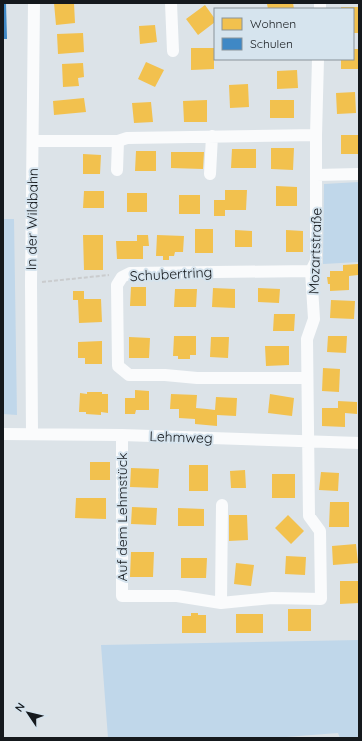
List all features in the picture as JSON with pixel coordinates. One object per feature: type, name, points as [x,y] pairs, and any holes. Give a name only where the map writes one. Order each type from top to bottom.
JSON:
[{"type":"street","name":"In der Wildbahn","points":[[32,434],[31,283],[34,3]]},
{"type":"street","points":[[171,3],[173,51]]},
{"type":"street","name":"Mozartstraße","points":[[309,441],[307,339],[314,319],[311,271],[316,261],[316,135],[318,60]]},
{"type":"street","points":[[33,141],[118,141],[127,138],[316,135]]},
{"type":"street","points":[[210,174],[212,136]]},
{"type":"street","points":[[117,170],[118,141]]},
{"type":"street","points":[[316,175],[359,174]]},
{"type":"street","name":"Schubertring","points":[[308,378],[197,378],[166,375],[130,375],[118,366],[117,285],[122,277],[130,273],[311,271]]},
{"type":"street","name":"Lehmweg","points":[[3,434],[122,435],[359,443]]},
{"type":"street","name":"Auf dem Lehmstück","points":[[122,435],[122,596],[177,596],[221,604],[272,598],[321,599],[320,531],[309,516],[309,441]]},
{"type":"street","points":[[221,604],[222,505]]},
{"type":"path","points":[[31,283],[130,273]]},
{"type":"shaded area","points":[[359,182],[359,262],[323,264],[324,184]]},
{"type":"shaded area","points":[[3,219],[14,219],[17,415],[3,414]]},
{"type":"shaded area","points":[[359,640],[359,738],[340,738],[338,733],[273,738],[108,738],[101,645]]},
{"type":"building: Wohnen","points":[[54,3],[74,3],[75,23],[56,25]]},
{"type":"building: Wohnen","points":[[293,3],[294,8],[268,8],[267,4]]},
{"type":"building: Wohnen","points":[[205,5],[214,18],[214,23],[198,35],[186,19]]},
{"type":"building: Wohnen","points":[[359,7],[359,33],[354,33],[354,8],[341,8]]},
{"type":"building: Wohnen","points":[[155,25],[157,42],[140,44],[139,26]]},
{"type":"building: Wohnen","points":[[83,33],[84,52],[58,54],[57,34]]},
{"type":"building: Wohnen","points":[[191,48],[214,48],[214,69],[191,70]]},
{"type":"building: Wohnen","points":[[354,49],[359,49],[359,69],[341,69],[341,60],[354,60]]},
{"type":"building: Wohnen","points":[[146,62],[164,70],[155,87],[138,79]]},
{"type":"building: Wohnen","points":[[83,63],[84,77],[78,78],[79,86],[63,87],[62,64]]},
{"type":"building: Wohnen","points":[[297,70],[298,88],[277,89],[277,71]]},
{"type":"building: Wohnen","points":[[248,84],[249,107],[230,108],[229,85]]},
{"type":"building: Wohnen","points":[[355,92],[356,113],[337,114],[336,93]]},
{"type":"building: Wohnen","points":[[84,98],[86,112],[54,115],[53,101]]},
{"type":"building: Wohnen","points":[[207,100],[207,122],[184,122],[183,101]]},
{"type":"building: Wohnen","points":[[270,100],[294,100],[294,118],[270,118]]},
{"type":"building: Wohnen","points":[[151,102],[153,122],[134,123],[132,103]]},
{"type":"building: Wohnen","points":[[341,135],[359,135],[359,154],[341,154]]},
{"type":"building: Wohnen","points":[[271,148],[294,148],[293,170],[271,169]]},
{"type":"building: Wohnen","points":[[232,149],[256,149],[256,168],[231,168]]},
{"type":"building: Wohnen","points":[[136,151],[156,151],[156,171],[135,171]]},
{"type":"building: Wohnen","points":[[171,152],[204,152],[203,169],[171,168]]},
{"type":"building: Wohnen","points":[[83,154],[101,155],[100,174],[83,174]]},
{"type":"building: Wohnen","points":[[276,186],[297,187],[297,206],[276,206]]},
{"type":"building: Wohnen","points":[[225,190],[247,190],[246,210],[225,210],[225,216],[214,216],[214,200],[225,200]]},
{"type":"building: Wohnen","points":[[84,191],[104,191],[104,208],[83,208]]},
{"type":"building: Wohnen","points":[[127,193],[147,193],[147,212],[127,212]]},
{"type":"building: Wohnen","points":[[179,195],[200,195],[200,214],[179,214]]},
{"type":"building: Wohnen","points":[[195,229],[213,229],[213,253],[195,253]]},
{"type":"building: Wohnen","points":[[235,230],[252,231],[252,247],[235,247]]},
{"type":"building: Wohnen","points":[[286,230],[303,231],[303,252],[286,252]]},
{"type":"building: Wohnen","points":[[83,235],[103,235],[103,270],[84,270]]},
{"type":"building: Wohnen","points":[[137,235],[148,235],[149,246],[143,246],[143,259],[117,259],[116,241],[137,241]]},
{"type":"building: Wohnen","points":[[157,235],[184,236],[183,252],[175,252],[174,256],[169,256],[169,260],[163,260],[163,256],[156,256]]},
{"type":"building: Wohnen","points":[[358,264],[358,275],[349,276],[349,290],[330,291],[330,284],[328,284],[327,277],[330,277],[330,271],[343,271],[343,265]]},
{"type":"building: Wohnen","points":[[131,287],[146,287],[146,306],[130,306]]},
{"type":"building: Wohnen","points":[[213,288],[235,289],[235,308],[212,307]]},
{"type":"building: Wohnen","points":[[258,288],[280,289],[279,303],[258,302]]},
{"type":"building: Wohnen","points":[[175,289],[197,289],[196,307],[174,307]]},
{"type":"building: Wohnen","points":[[73,291],[84,291],[84,299],[101,299],[102,322],[79,323],[78,300],[73,300]]},
{"type":"building: Wohnen","points":[[331,300],[355,301],[354,319],[330,318]]},
{"type":"building: Wohnen","points":[[274,314],[295,314],[294,331],[273,331]]},
{"type":"building: Wohnen","points":[[174,336],[196,336],[196,355],[190,355],[190,359],[178,359],[178,356],[173,356]]},
{"type":"building: Wohnen","points":[[328,336],[347,336],[346,353],[327,352]]},
{"type":"building: Wohnen","points":[[129,337],[150,338],[149,358],[129,358]]},
{"type":"building: Wohnen","points":[[211,337],[229,337],[228,358],[210,357]]},
{"type":"building: Wohnen","points":[[102,341],[102,364],[85,364],[85,358],[78,358],[78,342]]},
{"type":"building: Wohnen","points":[[265,346],[289,346],[289,365],[266,366]]},
{"type":"building: Wohnen","points":[[323,368],[340,369],[339,392],[322,391]]},
{"type":"building: Wohnen","points":[[135,390],[149,391],[149,410],[136,410],[135,414],[125,414],[125,398],[135,398]]},
{"type":"building: Wohnen","points":[[87,392],[102,392],[102,394],[108,394],[108,413],[101,412],[101,415],[79,412],[80,393],[87,394]]},
{"type":"building: Wohnen","points":[[171,394],[197,395],[196,408],[215,410],[216,397],[237,398],[236,416],[217,415],[217,426],[195,424],[195,419],[179,418],[179,409],[170,409]]},
{"type":"building: Wohnen","points":[[270,394],[294,398],[292,416],[268,413]]},
{"type":"building: Wohnen","points":[[338,401],[357,402],[357,414],[345,413],[345,427],[322,426],[322,408],[338,408]]},
{"type":"building: Wohnen","points":[[90,462],[110,462],[110,480],[90,480]]},
{"type":"building: Wohnen","points":[[189,465],[208,465],[208,491],[189,491]]},
{"type":"building: Wohnen","points":[[131,468],[159,469],[158,488],[130,487]]},
{"type":"building: Wohnen","points":[[245,470],[246,488],[231,488],[230,471]]},
{"type":"building: Wohnen","points":[[321,472],[339,473],[338,491],[319,490]]},
{"type":"building: Wohnen","points":[[272,474],[295,474],[295,498],[272,498]]},
{"type":"building: Wohnen","points":[[76,498],[106,498],[106,519],[75,518]]},
{"type":"building: Wohnen","points":[[330,502],[349,502],[349,527],[329,527]]},
{"type":"building: Wohnen","points":[[132,507],[157,508],[156,525],[131,524]]},
{"type":"building: Wohnen","points":[[178,508],[204,509],[204,526],[178,526]]},
{"type":"building: Wohnen","points":[[229,515],[247,515],[248,540],[229,541]]},
{"type":"building: Wohnen","points":[[288,515],[304,531],[291,544],[275,528]]},
{"type":"building: Wohnen","points":[[356,544],[358,563],[333,565],[332,546]]},
{"type":"building: Wohnen","points":[[131,552],[154,552],[153,577],[130,577]]},
{"type":"building: Wohnen","points":[[286,556],[306,557],[305,575],[285,574]]},
{"type":"building: Wohnen","points":[[181,558],[207,558],[206,578],[181,578]]},
{"type":"building: Wohnen","points":[[236,563],[254,565],[251,586],[234,584]]},
{"type":"building: Wohnen","points":[[340,581],[359,581],[359,603],[340,604]]},
{"type":"building: Wohnen","points":[[288,609],[311,609],[311,631],[288,631]]},
{"type":"building: Wohnen","points":[[191,613],[206,615],[206,633],[182,633],[182,616],[191,616]]},
{"type":"building: Wohnen","points":[[236,614],[263,614],[263,633],[236,633]]},
{"type":"building: Schulen","points":[[3,3],[6,3],[7,39],[3,39]]}]
